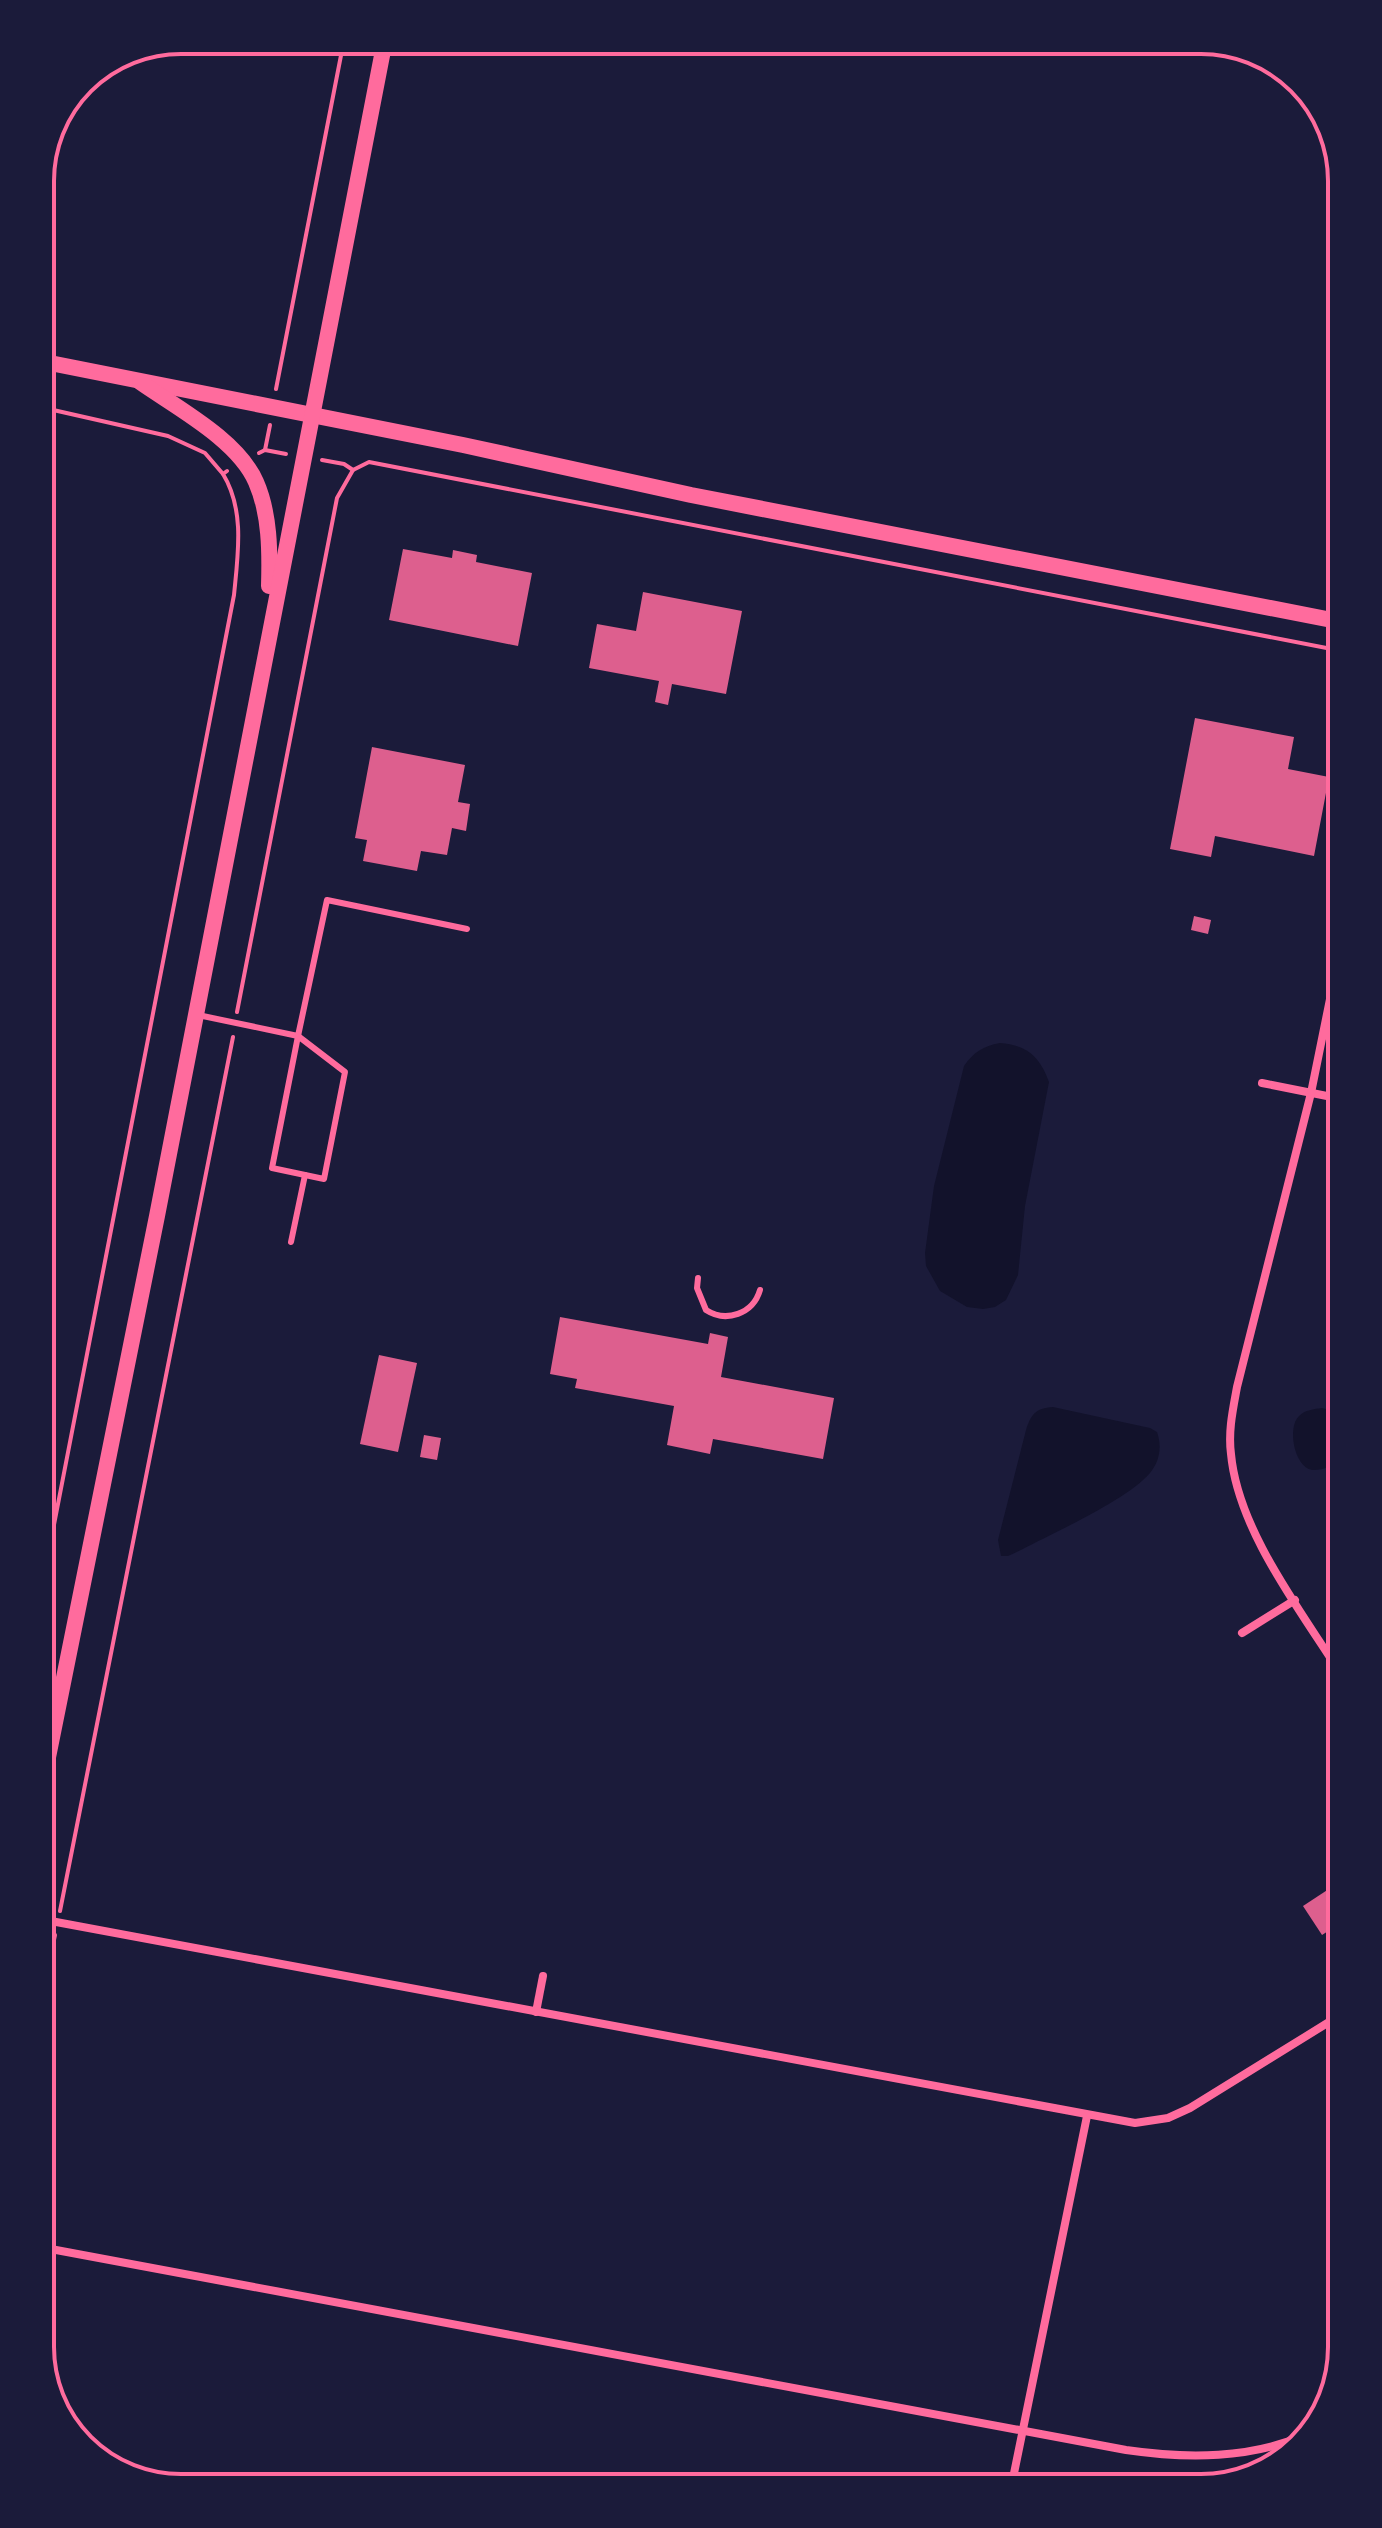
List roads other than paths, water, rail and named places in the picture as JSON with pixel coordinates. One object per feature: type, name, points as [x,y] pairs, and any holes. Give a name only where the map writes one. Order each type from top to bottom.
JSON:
[{"type":"main road","points":[[54,1726],[382,54]]},
{"type":"main road","points":[[54,364],[698,496],[1328,619]]},
{"type":"main road","points":[[135,379],[228,444],[256,481],[268,531],[268,636]]},
{"type":"street","points":[[1328,1009],[1311,1093],[1237,1387],[1230,1433],[1235,1476],[1249,1522],[1328,1653]]},
{"type":"street","points":[[1262,1083],[1328,1096]]},
{"type":"street","points":[[1242,1633],[1295,1600]]},
{"type":"street","points":[[54,1922],[1135,2123],[1168,2118],[1190,2108],[1328,2023]]},
{"type":"street","points":[[536,2012],[543,1976]]},
{"type":"street","points":[[1014,2474],[1087,2116]]},
{"type":"street","points":[[54,2250],[1126,2450],[1185,2456],[1242,2452],[1286,2442]]},
{"type":"lane","points":[[195,1014],[298,1036],[345,1072],[324,1179],[272,1168],[298,1036],[327,900],[467,929]]},
{"type":"lane","points":[[291,1242],[305,1175]]},
{"type":"lane","points":[[698,1278],[697,1288],[706,1310],[719,1316],[740,1313],[755,1302],[760,1290]]}]
